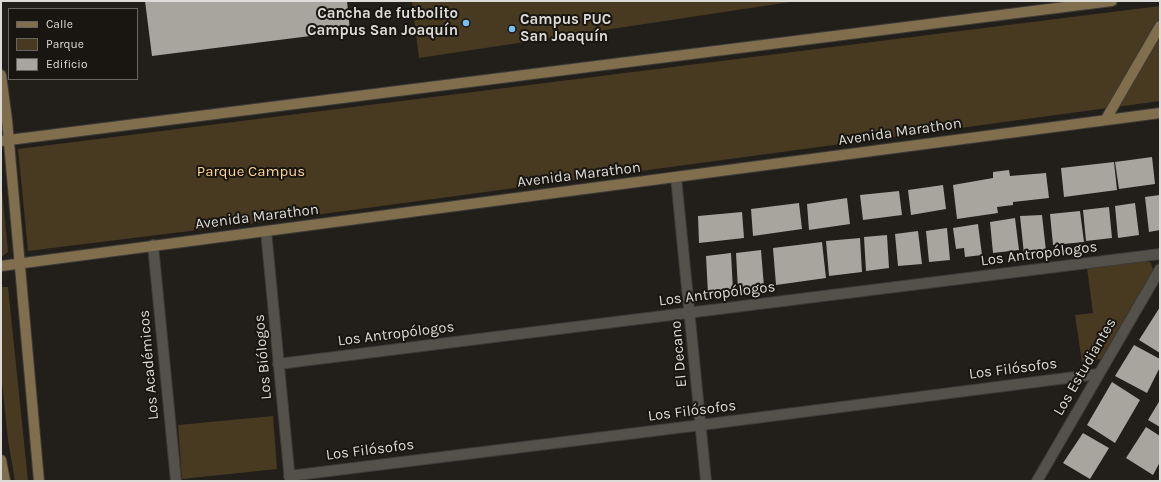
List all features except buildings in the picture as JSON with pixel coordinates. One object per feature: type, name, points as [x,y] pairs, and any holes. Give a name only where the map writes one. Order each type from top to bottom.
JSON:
[{"type":"main road","points":[[5,141],[1112,1]]},
{"type":"main road","points":[[1106,119],[1160,26]]},
{"type":"main road","points":[[1,76],[5,96],[5,141],[20,263],[39,481]]},
{"type":"main road","name":"Avenida Marathon","points":[[1,266],[1160,113]]},
{"type":"main road","points":[[1,460],[4,481]]},
{"type":"street","name":"El Decano","points":[[676,177],[706,481]]},
{"type":"street","name":"Los Biólogos","points":[[266,231],[289,478]]},
{"type":"street","name":"Los Académicos","points":[[153,246],[176,481]]},
{"type":"street","name":"Los Antropólogos","points":[[278,364],[1160,254]]},
{"type":"street","name":"Los Estudiantes","points":[[1037,481],[1160,269]]},
{"type":"street","name":"Los Filósofos","points":[[289,478],[1098,374]]},
{"type":"green space","name":"Campus PUC San Joaquín","points":[[412,1],[797,1],[419,58]]},
{"type":"green space","name":"Parque Campus","points":[[1160,6],[1160,101],[263,222],[28,251],[18,149]]},
{"type":"green space","points":[[1,179],[8,252],[3,256],[1,255]]},
{"type":"green space","points":[[1145,260],[1151,263],[1153,270],[1101,359],[1082,362],[1075,315],[1093,313],[1087,268]]},
{"type":"green space","points":[[1,287],[8,287],[28,481],[15,481],[8,440],[1,372]]},
{"type":"green space","points":[[273,416],[277,469],[182,479],[178,425]]},
{"type":"place","name":"Cancha de futbolito Campus San Joaquín","points":[[466,23]]},
{"type":"place","name":"Campus PUC San Joaquín","points":[[512,29]]}]
